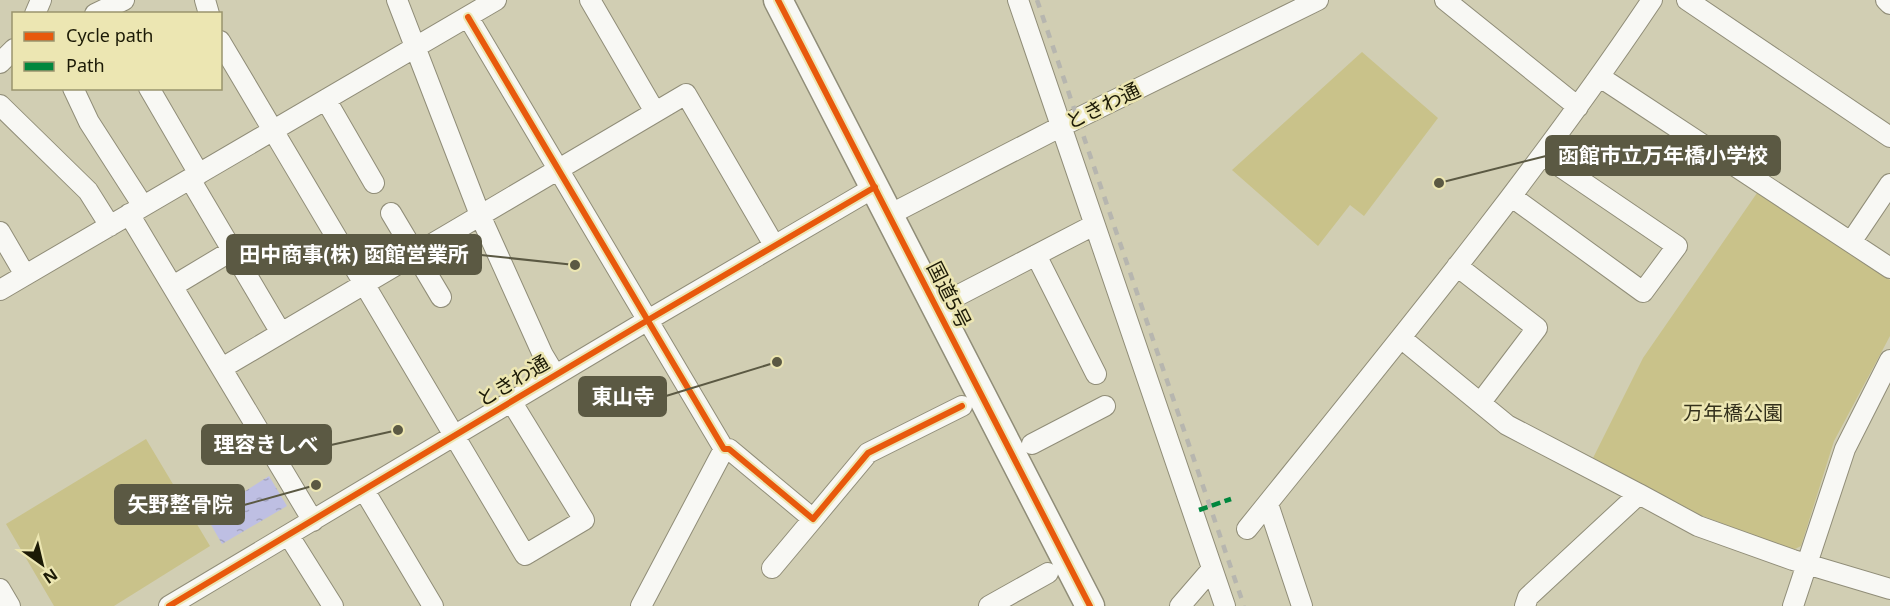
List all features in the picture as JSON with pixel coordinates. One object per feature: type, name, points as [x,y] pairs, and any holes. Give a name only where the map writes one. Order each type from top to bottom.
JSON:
[{"type":"highway","name":"国道5号","points":[[778,0],[1090,606]]},
{"type":"street","points":[[101,12],[124,0]]},
{"type":"street","points":[[397,0],[480,215],[543,356],[555,375]]},
{"type":"street","points":[[0,290],[496,0]]},
{"type":"street","points":[[590,0],[655,112]]},
{"type":"street","points":[[1018,0],[1225,606]]},
{"type":"street","name":"ときわ通","points":[[889,215],[1060,127],[1318,0]]},
{"type":"street","points":[[1445,0],[1578,107]]},
{"type":"street","points":[[1246,529],[1512,197],[1600,77],[1652,0]]},
{"type":"street","points":[[1687,0],[1890,137]]},
{"type":"street","points":[[1886,0],[1890,4]]},
{"type":"street","points":[[468,17],[724,449],[729,450],[813,519]]},
{"type":"street","points":[[222,44],[525,555],[584,520],[511,401]]},
{"type":"street","points":[[0,63],[12,51]]},
{"type":"street","points":[[1600,77],[1890,268]]},
{"type":"street","points":[[74,90],[173,286],[313,520]]},
{"type":"street","points":[[150,90],[233,250],[281,333]]},
{"type":"street","points":[[222,368],[686,94],[774,245]]},
{"type":"street","points":[[326,100],[374,183]]},
{"type":"street","points":[[0,105],[88,191],[111,226]]},
{"type":"street","points":[[1512,197],[1643,292],[1677,246],[1543,155]]},
{"type":"street","points":[[1851,242],[1890,184]]},
{"type":"street","name":"ときわ通","points":[[169,606],[875,187]]},
{"type":"street","points":[[390,213],[441,297]]},
{"type":"street","points":[[957,296],[1094,225]]},
{"type":"street","points":[[0,232],[26,275]]},
{"type":"street","points":[[173,286],[233,250]]},
{"type":"street","points":[[1036,255],[1096,374]]},
{"type":"street","points":[[1457,266],[1537,328],[1481,402]]},
{"type":"street","points":[[1401,338],[1507,425],[1698,526],[1793,560],[1890,587]]},
{"type":"street","points":[[1793,606],[1845,449],[1890,360]]},
{"type":"street","points":[[772,568],[868,453],[962,406]]},
{"type":"street","points":[[1032,444],[1105,406]]},
{"type":"street","points":[[641,606],[724,449]]},
{"type":"street","points":[[364,490],[433,606]]},
{"type":"street","points":[[1525,606],[1528,597],[1639,494]]},
{"type":"street","points":[[1268,504],[1302,606]]},
{"type":"street","points":[[289,536],[324,603]]},
{"type":"street","points":[[1180,606],[1212,569]]},
{"type":"street","points":[[989,606],[1048,573]]},
{"type":"street","points":[[0,589],[10,606]]},
{"type":"green space","points":[[1362,52],[1438,118],[1364,216],[1350,205],[1318,246],[1232,170]]},
{"type":"green space","name":"万年橋公園","points":[[1757,193],[1890,280],[1890,336],[1834,441],[1801,546],[1793,550],[1700,515],[1593,458],[1643,358]]},
{"type":"green space","points":[[146,439],[210,546],[114,606],[54,606],[6,524]]},
{"type":"water","points":[[269,476],[287,506],[222,544],[206,516]]},
{"type":"railway","points":[[1037,0],[1244,606]]},
{"type":"marked path","points":[[1199,510],[1231,499]]},
{"type":"cycle path","points":[[778,0],[1090,606]]},
{"type":"cycle path","points":[[468,17],[724,449],[729,449],[813,519],[868,453],[962,406]]},
{"type":"cycle path","points":[[169,606],[875,187]]},
{"type":"place","name":"函館市立万年橋小学校","points":[[1439,183]]},
{"type":"place","name":"田中商事(株) 函館営業所","points":[[575,265]]},
{"type":"place","name":"東山寺","points":[[777,362]]},
{"type":"place","name":"理容きしべ","points":[[398,430]]},
{"type":"place","name":"矢野整骨院","points":[[316,485]]}]
